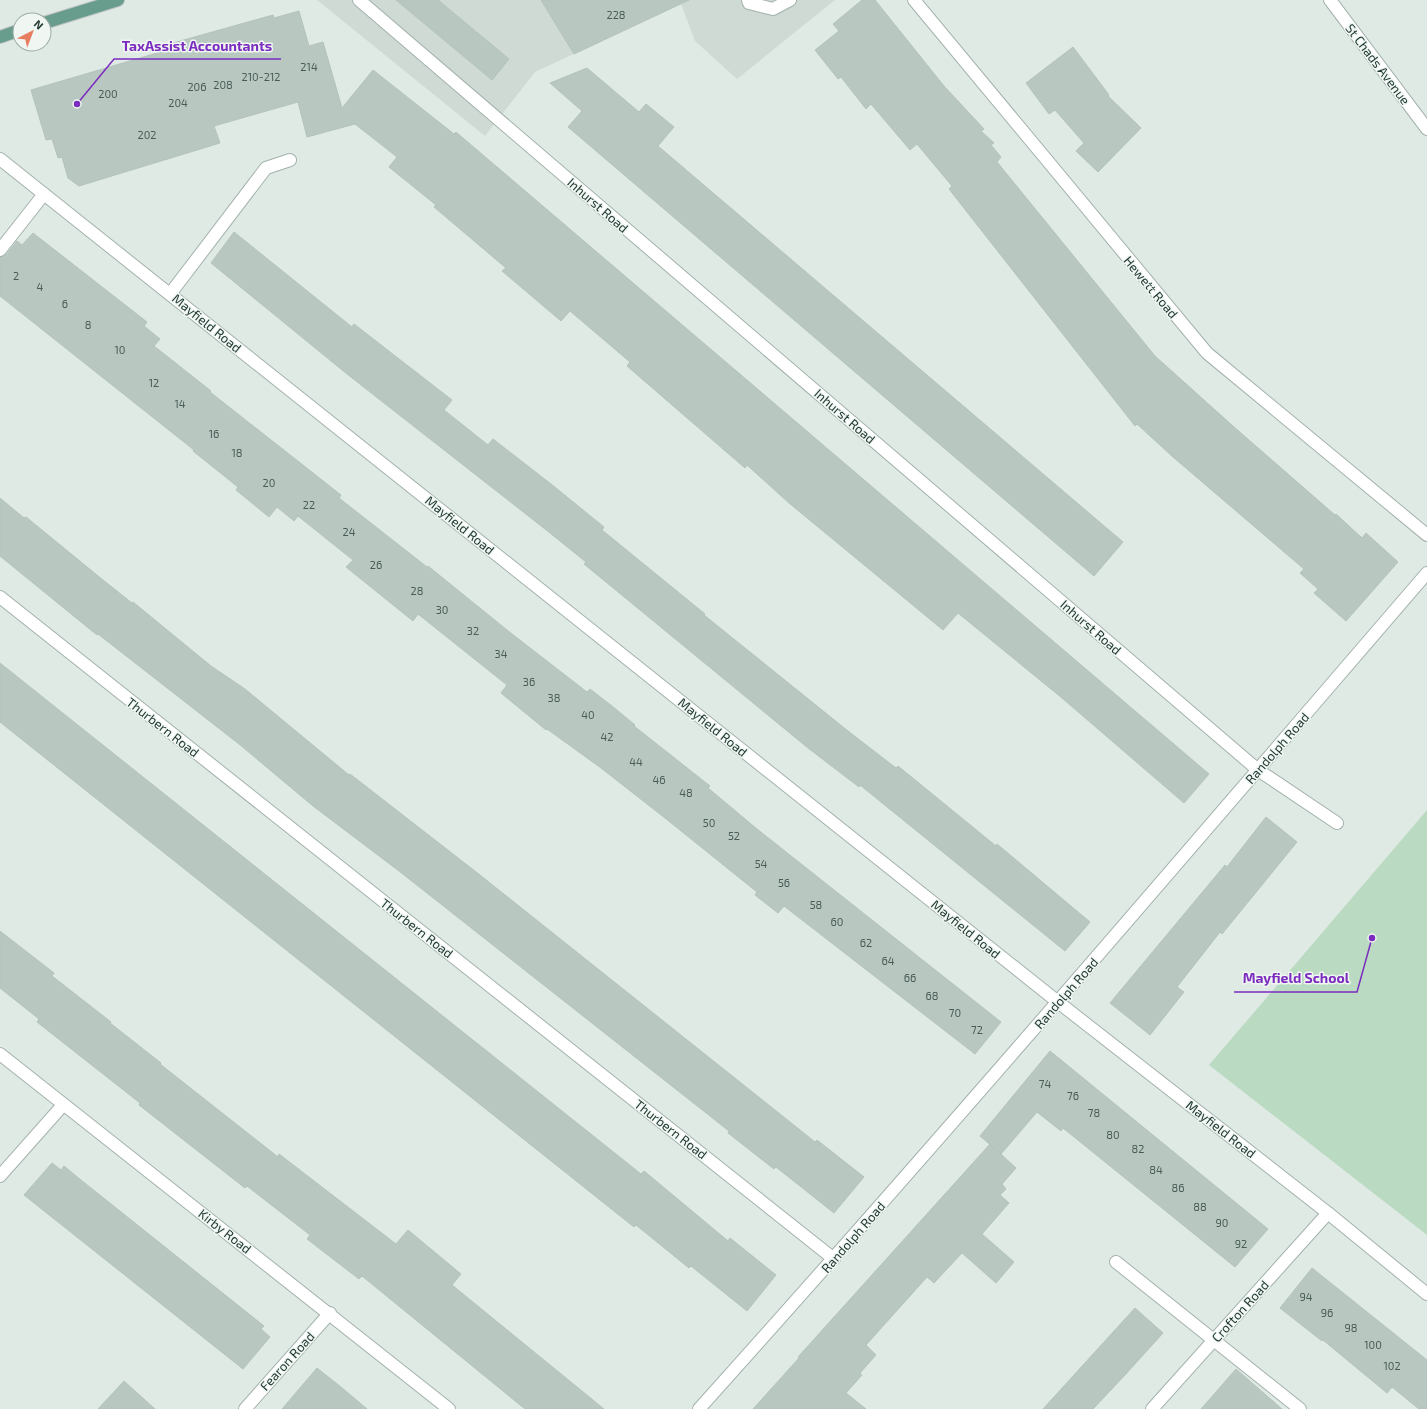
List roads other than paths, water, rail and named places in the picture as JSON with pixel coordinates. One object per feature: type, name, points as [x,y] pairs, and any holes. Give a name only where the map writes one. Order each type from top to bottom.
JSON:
[{"type":"main road","points":[[52,21],[118,0]]},
{"type":"main road","points":[[0,36],[12,32]]},
{"type":"street","name":"Inhurst Road","points":[[359,0],[1258,770],[1337,823]]},
{"type":"street","points":[[748,0],[749,3],[773,9],[790,0]]},
{"type":"street","name":"Hewett Road","points":[[914,0],[1206,352],[1427,535]]},
{"type":"street","name":"St Chads Avenue","points":[[1330,0],[1427,129]]},
{"type":"street","name":"Mayfield Road","points":[[0,159],[1058,1002],[1328,1213],[1427,1294]]},
{"type":"street","points":[[170,294],[266,168],[290,160]]},
{"type":"street","points":[[0,250],[44,194]]},
{"type":"street","name":"Randolph Road","points":[[699,1409],[834,1259],[1058,1002],[1427,573]]},
{"type":"street","name":"Thurbern Road","points":[[0,597],[834,1259]]},
{"type":"street","name":"Kirby Road","points":[[0,1054],[330,1313],[449,1409]]},
{"type":"street","points":[[0,1176],[64,1105]]},
{"type":"street","name":"Crofton Road","points":[[1152,1409],[1328,1213]]},
{"type":"street","points":[[1116,1262],[1300,1409]]},
{"type":"street","name":"Fearon Road","points":[[245,1409],[330,1313]]},
{"type":"place","name":"TaxAssist Accountants","points":[[77,104]]},
{"type":"place","name":"Mayfield School","points":[[1372,938]]}]
